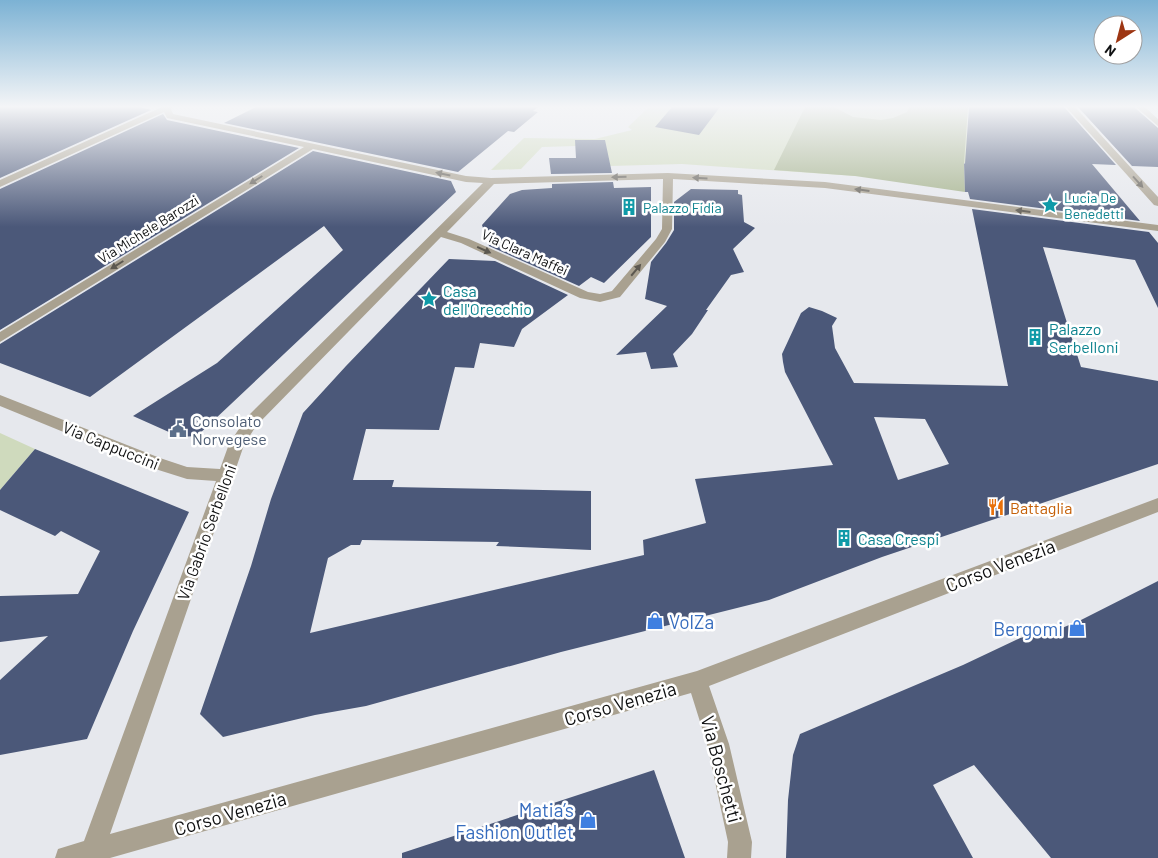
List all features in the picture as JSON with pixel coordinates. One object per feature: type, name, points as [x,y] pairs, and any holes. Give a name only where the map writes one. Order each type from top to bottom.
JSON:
[{"type":"street","points":[[0,184],[81,147]]},
{"type":"street","name":"Via Michele Barozzi","points":[[0,338],[310,147]]},
{"type":"street","points":[[317,147],[466,179],[491,181],[668,176],[825,186],[1158,228]]},
{"type":"street","points":[[1107,147],[1158,203]]},
{"type":"street","name":"Via Clara Maffei","points":[[438,233],[465,241],[584,295],[599,299],[616,294],[661,240],[667,229],[668,176]]},
{"type":"street","name":"Via Gabrio Serbelloni","points":[[92,851],[237,444],[251,422],[491,181]]},
{"type":"street","name":"Via Cappuccini","points":[[0,400],[155,463],[187,473],[225,476]]},
{"type":"street","name":"Corso Venezia","points":[[67,858],[698,681],[1158,505]]},
{"type":"street","name":"Via Boschetti","points":[[698,681],[720,753],[740,842],[739,858]]},
{"type":"green space","points":[[515,147],[542,147],[521,169],[491,170]]},
{"type":"green space","points":[[598,147],[977,147],[1012,169],[964,163],[855,176],[682,164],[610,166],[608,155],[600,156]]},
{"type":"green space","points":[[785,147],[965,147],[965,192],[855,176],[774,170]]},
{"type":"green space","points":[[0,433],[35,449],[0,490]]},
{"type":"building","points":[[0,147],[69,147],[0,178]]},
{"type":"building","points":[[91,147],[299,148],[0,330],[0,189]]},
{"type":"building","points":[[339,147],[488,147],[458,172]]},
{"type":"building","points":[[575,147],[606,147],[612,173],[551,174],[549,158],[576,158]]},
{"type":"building","points":[[966,147],[1100,147],[1116,165],[1092,164],[1140,221],[970,199],[968,192],[965,192]]},
{"type":"building","points":[[1115,147],[1158,147],[1158,167],[1132,166]]},
{"type":"building","points":[[313,151],[451,181],[456,192],[197,436],[180,437],[133,416],[217,363],[343,250],[324,226],[90,397],[0,363],[0,344]]},
{"type":"building","points":[[613,182],[614,188],[651,187],[651,237],[604,283],[591,277],[579,286],[489,246],[482,225],[510,194],[522,190],[552,188],[552,184]]},
{"type":"building","points":[[691,189],[738,190],[738,194],[742,195],[744,222],[755,228],[733,249],[744,272],[731,275],[706,310],[708,310],[692,334],[673,354],[678,367],[651,369],[646,352],[616,355],[667,306],[645,299],[651,262],[674,230],[674,202]]},
{"type":"building","points":[[972,209],[1149,232],[1158,243],[1158,308],[1135,260],[1043,247],[1081,367],[1158,381],[1158,464],[882,557],[769,600],[561,652],[366,706],[315,715],[223,737],[200,714],[251,566],[271,499],[303,413],[449,259],[495,261],[568,295],[522,329],[514,347],[480,343],[474,368],[455,367],[439,430],[366,429],[353,480],[394,480],[392,487],[591,491],[591,550],[496,546],[499,542],[362,540],[360,545],[351,545],[328,558],[310,633],[644,555],[643,540],[706,523],[695,479],[833,465],[785,372],[783,362],[782,354],[801,313],[809,307],[837,318],[832,326],[835,348],[854,383],[1008,386]],"holes":[[[874,417],[925,419],[949,464],[898,480]]]},
{"type":"building","points":[[35,449],[189,512],[133,631],[87,739],[0,755],[0,680],[48,636],[0,642],[0,596],[78,594],[100,551],[61,531],[55,536],[0,510],[0,490]]},
{"type":"building","points":[[1158,581],[1158,858],[1051,858],[974,765],[933,785],[973,858],[786,858],[788,800],[793,755],[800,734],[963,665],[1020,638],[1062,628],[1081,620]]},
{"type":"building","points":[[654,770],[685,858],[402,858],[402,853]]},
{"type":"place","name":"Lucia De Benedetti","points":[[1050,205]]},
{"type":"place","name":"Palazzo Fidia","points":[[629,207]]},
{"type":"place","name":"Casa dell'Orecchio","points":[[429,299]]},
{"type":"place","name":"Palazzo Serbelloni","points":[[1035,337]]},
{"type":"place","name":"Consolato Norvegese","points":[[178,429]]},
{"type":"place","name":"Battaglia","points":[[996,507]]},
{"type":"place","name":"Casa Crespi","points":[[844,538]]},
{"type":"place","name":"VolZa","points":[[655,621]]},
{"type":"place","name":"Bergomi","points":[[1077,628]]},
{"type":"place","name":"Matia’s Fashion Outlet","points":[[588,820]]}]
